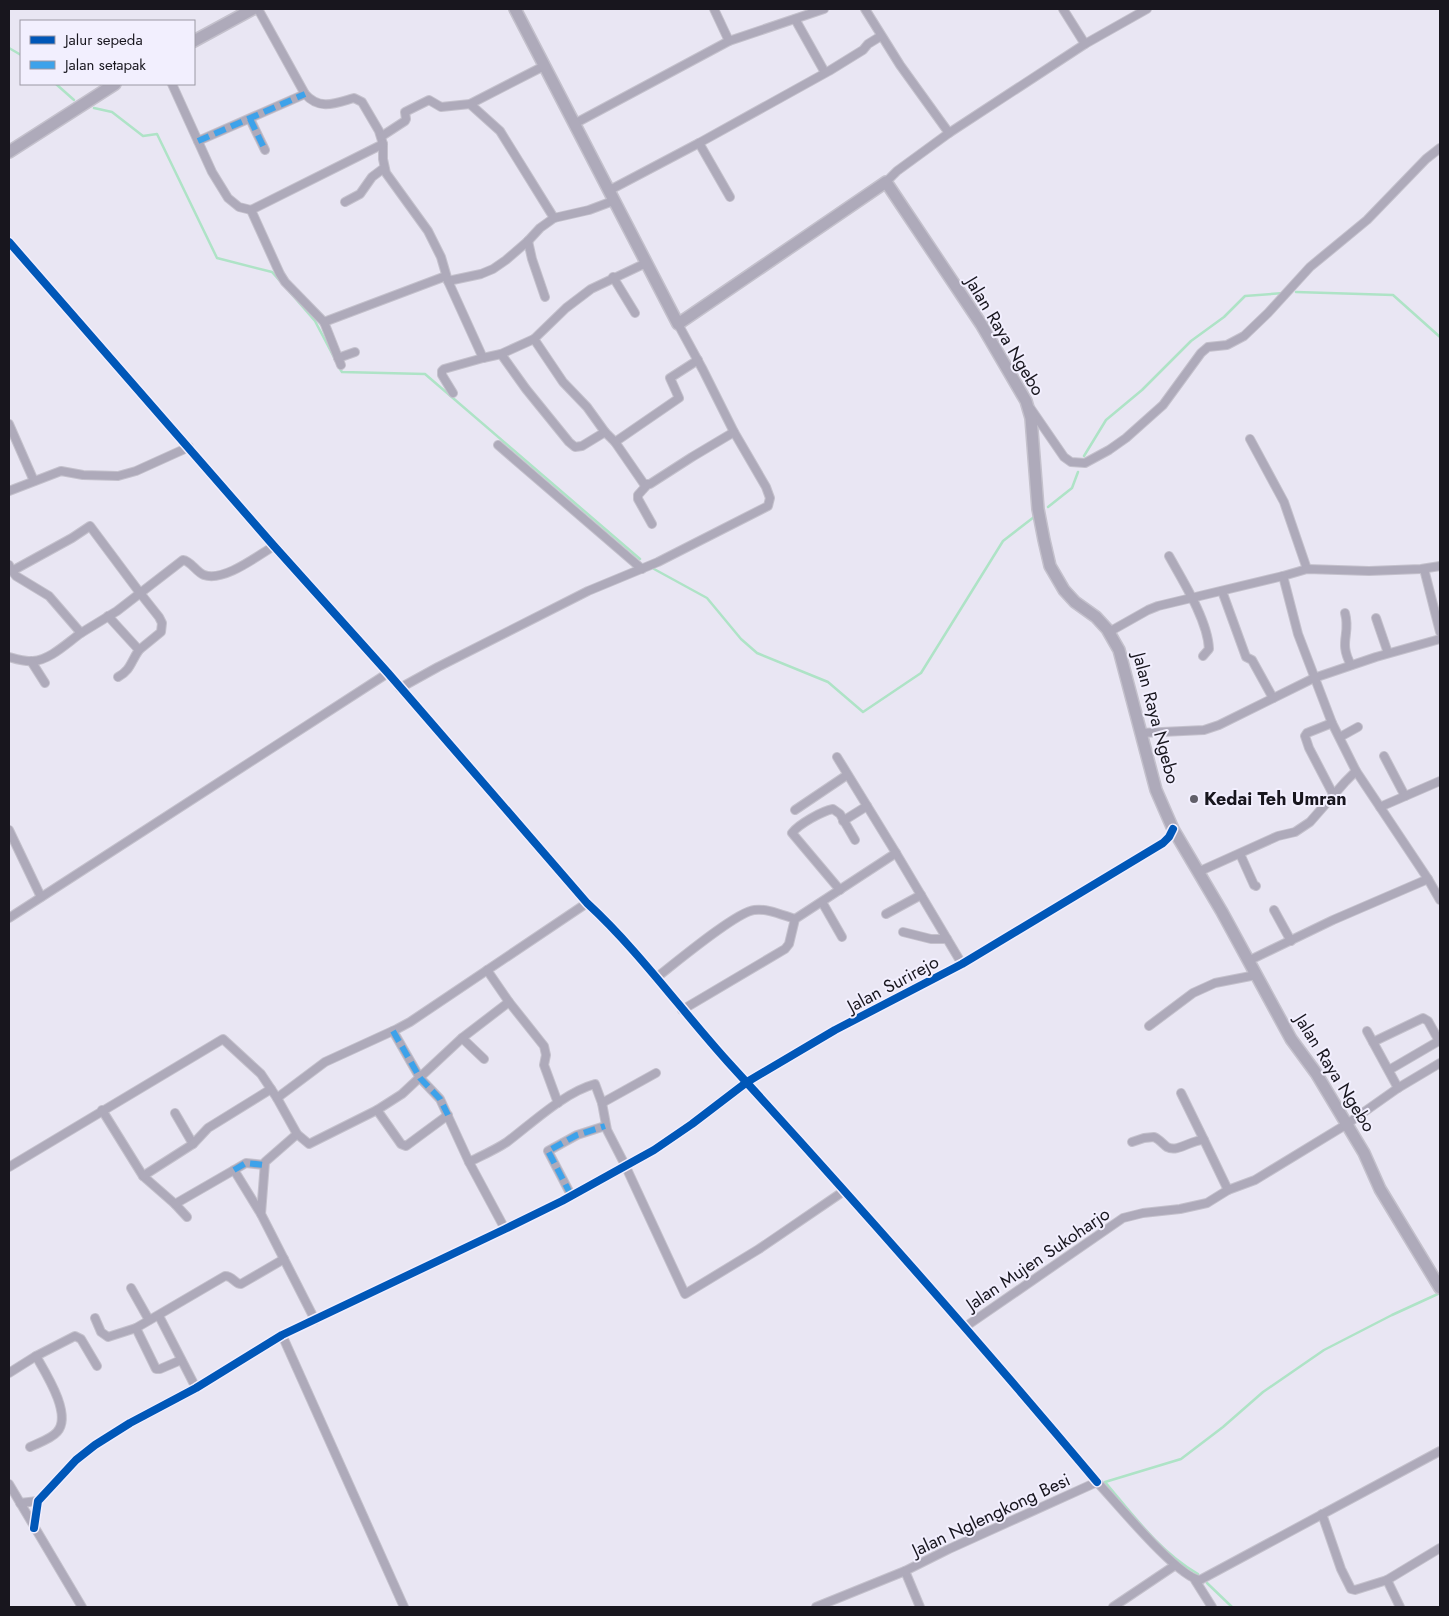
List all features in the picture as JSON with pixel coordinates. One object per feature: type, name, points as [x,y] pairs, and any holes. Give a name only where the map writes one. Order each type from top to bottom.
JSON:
[{"type":"street","points":[[195,40],[253,9]]},
{"type":"street","points":[[258,9],[305,94],[316,104],[327,106],[354,98],[367,110],[382,140],[382,159],[386,173],[428,231],[441,257],[447,279],[483,358]]},
{"type":"street","points":[[400,688],[588,591],[658,562],[768,506],[770,498],[610,196],[515,9]]},
{"type":"street","points":[[714,9],[729,41]]},
{"type":"street","points":[[574,124],[729,41],[824,9]]},
{"type":"street","points":[[865,9],[900,65],[949,133]]},
{"type":"street","points":[[1063,9],[1085,44]]},
{"type":"street","points":[[678,324],[886,182],[897,170],[949,133],[1085,44],[1147,9]]},
{"type":"street","points":[[795,19],[823,69]]},
{"type":"street","points":[[324,322],[447,279],[481,274],[493,269],[554,218],[589,210],[699,143],[829,71],[863,50],[868,44],[881,36]]},
{"type":"street","points":[[172,85],[212,172],[228,198],[239,207],[251,210],[382,140],[405,121],[406,111],[429,100],[441,107],[470,104],[544,66]]},
{"type":"street","points":[[9,152],[113,85]]},
{"type":"street","points":[[198,141],[305,94]]},
{"type":"street","points":[[470,104],[500,131],[554,218]]},
{"type":"street","points":[[250,119],[265,150]]},
{"type":"street","points":[[699,143],[730,197]]},
{"type":"street","points":[[1026,401],[1064,457],[1071,462],[1085,462],[1109,450],[1126,438],[1163,405],[1208,347],[1227,345],[1244,336],[1310,267],[1367,220],[1426,159],[1440,148]]},
{"type":"street","points":[[345,202],[360,194],[372,177],[384,168]]},
{"type":"street","name":"Jalan Raya Ngebo","points":[[886,182],[981,324],[1026,401],[1031,418],[1038,509],[1050,566],[1064,590],[1075,602],[1096,617],[1110,632],[1119,650],[1156,790],[1173,829],[1291,1039],[1316,1073],[1347,1124],[1364,1153],[1380,1189],[1440,1287]]},
{"type":"street","points":[[251,210],[284,282],[324,322],[340,361],[354,352]]},
{"type":"street","points":[[528,241],[545,296]]},
{"type":"street","points":[[9,242],[274,546],[388,672],[587,903],[610,924],[682,1010],[1009,1377],[1097,1482]]},
{"type":"street","points":[[453,393],[442,374],[444,369],[501,354],[534,339],[566,308],[591,289],[646,263]]},
{"type":"street","points":[[613,277],[635,313]]},
{"type":"street","points":[[534,339],[563,382],[587,407],[605,432],[615,442],[640,479],[647,485]]},
{"type":"street","points":[[501,354],[526,389],[575,447],[582,446],[605,432]]},
{"type":"street","points":[[615,442],[679,398],[670,378],[698,360]]},
{"type":"street","points":[[9,424],[12,437],[34,481]]},
{"type":"street","points":[[652,524],[638,499],[638,495],[647,485],[734,432]]},
{"type":"street","points":[[1250,439],[1284,502],[1307,568]]},
{"type":"street","points":[[498,445],[642,569]]},
{"type":"street","points":[[9,491],[61,471],[83,475],[118,476],[136,471],[188,447]]},
{"type":"street","points":[[81,633],[49,596],[10,568],[72,538],[90,526],[159,617],[162,628],[161,632],[139,650],[133,658],[130,669],[118,677]]},
{"type":"street","points":[[9,657],[31,661],[40,660],[52,654],[108,616],[183,560],[187,561],[203,575],[213,577],[229,572],[274,546]]},
{"type":"street","points":[[1169,556],[1193,598],[1209,641],[1209,649],[1203,656]]},
{"type":"street","points":[[1110,632],[1148,610],[1178,600],[1283,576],[1307,568],[1351,571],[1440,566]]},
{"type":"street","points":[[1424,568],[1440,632]]},
{"type":"street","points":[[1283,576],[1298,634],[1332,723],[1356,771],[1393,824],[1440,900]]},
{"type":"street","points":[[1222,591],[1246,657],[1252,660],[1273,698]]},
{"type":"street","points":[[1345,613],[1348,624],[1344,649],[1351,665]]},
{"type":"street","points":[[108,616],[139,650]]},
{"type":"street","points":[[1376,618],[1388,653]]},
{"type":"street","points":[[1141,732],[1204,730],[1219,725],[1314,678],[1388,653],[1440,639]]},
{"type":"street","points":[[31,661],[45,683]]},
{"type":"street","points":[[9,918],[388,672]]},
{"type":"street","points":[[1332,723],[1306,733],[1305,736],[1309,748],[1334,796]]},
{"type":"street","points":[[1340,737],[1358,727]]},
{"type":"street","points":[[1384,756],[1404,796]]},
{"type":"street","points":[[837,757],[962,964]]},
{"type":"street","points":[[1198,872],[1278,836],[1296,832],[1310,822],[1356,771]]},
{"type":"street","points":[[795,810],[847,774]]},
{"type":"street","points":[[1380,807],[1440,781]]},
{"type":"street","points":[[844,821],[867,806]]},
{"type":"street","points":[[840,890],[792,833],[798,827],[829,809],[837,810],[855,840]]},
{"type":"street","name":"Jalan Surirejo","points":[[38,1501],[76,1460],[95,1444],[130,1423],[196,1388],[282,1335],[505,1229],[654,1150],[692,1124],[746,1082],[835,1030],[962,964],[1163,843],[1173,829]]},
{"type":"street","points":[[9,830],[41,897]]},
{"type":"street","points":[[1163,843],[1182,845]]},
{"type":"street","points":[[682,1010],[785,949],[794,919],[896,853]]},
{"type":"street","points":[[1240,854],[1256,886]]},
{"type":"street","points":[[1248,961],[1333,920],[1428,878]]},
{"type":"street","points":[[886,914],[921,895]]},
{"type":"street","points":[[822,902],[842,937]]},
{"type":"street","points":[[277,1098],[325,1062],[393,1031],[587,903]]},
{"type":"street","points":[[656,978],[726,924],[750,910],[764,910],[794,919]]},
{"type":"street","points":[[1274,910],[1291,941]]},
{"type":"street","points":[[903,932],[931,939],[947,939]]},
{"type":"street","points":[[488,970],[509,1002],[544,1046],[546,1055],[544,1065],[558,1103]]},
{"type":"street","points":[[1149,1026],[1193,992],[1215,983],[1256,975]]},
{"type":"street","points":[[9,1167],[223,1039],[260,1074],[277,1098],[297,1134],[309,1144],[376,1110],[402,1094],[462,1038],[509,1002]]},
{"type":"street","points":[[1373,1042],[1423,1018],[1428,1021],[1438,1042],[1389,1070]]},
{"type":"street","points":[[393,1031],[420,1078],[440,1099],[469,1162],[505,1229]]},
{"type":"street","points":[[1367,1031],[1398,1088]]},
{"type":"street","points":[[462,1038],[484,1059]]},
{"type":"street","name":"Jalan Mujen Sukoharjo","points":[[965,1327],[1123,1218],[1143,1213],[1180,1209],[1206,1202],[1228,1190],[1255,1180],[1347,1124],[1398,1088],[1440,1063]]},
{"type":"street","points":[[602,1103],[656,1074]]},
{"type":"street","points":[[469,1162],[504,1143],[558,1103],[594,1084],[602,1103],[605,1126],[685,1294],[758,1249],[844,1191]]},
{"type":"street","points":[[143,1176],[193,1144],[208,1128],[271,1089]]},
{"type":"street","points":[[1181,1092],[1228,1190]]},
{"type":"street","points":[[102,1110],[143,1176],[176,1204],[187,1217]]},
{"type":"street","points":[[376,1110],[401,1144],[406,1146],[448,1115]]},
{"type":"street","points":[[175,1114],[193,1144]]},
{"type":"street","points":[[571,1195],[548,1151],[577,1135],[605,1126]]},
{"type":"street","points":[[261,1214],[264,1165],[268,1158],[297,1134]]},
{"type":"street","points":[[1132,1142],[1154,1136],[1168,1147],[1174,1149],[1204,1140]]},
{"type":"street","points":[[176,1204],[246,1163],[264,1165]]},
{"type":"street","points":[[234,1170],[261,1214],[315,1320]]},
{"type":"street","points":[[95,1318],[101,1332],[108,1337],[136,1328],[225,1276],[241,1284],[284,1259]]},
{"type":"street","points":[[131,1288],[149,1320]]},
{"type":"street","points":[[159,1316],[196,1388]]},
{"type":"street","points":[[136,1328],[156,1369],[181,1360]]},
{"type":"street","points":[[282,1335],[404,1607]]},
{"type":"street","points":[[9,1373],[36,1356],[75,1336],[81,1339],[97,1366]]},
{"type":"street","points":[[30,1447],[55,1434],[59,1430],[62,1420],[60,1406],[53,1387],[36,1356]]},
{"type":"street","points":[[1212,1607],[1195,1580],[1206,1578],[1440,1451]]},
{"type":"street","name":"Jalan Nglengkong Besi","points":[[816,1607],[906,1571],[1097,1482],[1174,1566],[1195,1580]]},
{"type":"street","points":[[9,1484],[82,1607]]},
{"type":"street","points":[[20,1504],[38,1501],[34,1528]]},
{"type":"street","points":[[1322,1514],[1341,1569],[1351,1589],[1355,1590],[1387,1580],[1440,1548]]},
{"type":"street","points":[[1113,1607],[1174,1566]]},
{"type":"street","points":[[906,1571],[920,1607]]},
{"type":"street","points":[[1387,1580],[1400,1607]]},
{"type":"waterway","points":[[9,48],[20,54]]},
{"type":"waterway","points":[[57,85],[74,100]]},
{"type":"waterway","points":[[94,108],[112,112],[143,136],[157,134],[217,258],[272,272],[280,281]]},
{"type":"waterway","points":[[289,291],[315,321],[336,361]]},
{"type":"waterway","points":[[1296,292],[1393,295],[1440,337]]},
{"type":"waterway","points":[[1084,456],[1106,420],[1142,390],[1191,341],[1224,317],[1245,296],[1284,293]]},
{"type":"waterway","points":[[338,366],[342,372],[425,374],[640,559]]},
{"type":"waterway","points":[[1048,507],[1072,488],[1078,472]]},
{"type":"waterway","points":[[654,569],[707,598],[741,639],[757,653],[828,682],[863,712],[921,673],[1003,541],[1034,517]]},
{"type":"waterway","points":[[1198,1574],[1159,1544],[1105,1482],[1181,1459],[1223,1427],[1263,1392],[1324,1350],[1440,1293]]},
{"type":"waterway","points":[[1207,1583],[1232,1607]]},
{"type":"marked path","points":[[198,141],[305,94]]},
{"type":"marked path","points":[[250,119],[265,150]]},
{"type":"marked path","points":[[393,1031],[420,1078],[440,1099],[448,1115]]},
{"type":"marked path","points":[[571,1195],[548,1151],[577,1135],[605,1126]]},
{"type":"marked path","points":[[234,1170],[246,1163],[264,1165]]},
{"type":"cycle path","points":[[9,242],[274,546],[388,673],[587,903],[642,961],[728,1062],[915,1270],[1097,1482]]},
{"type":"cycle path","points":[[34,1528],[38,1501],[76,1460],[95,1445],[130,1423],[196,1388],[282,1335],[562,1201],[654,1150],[747,1082],[835,1030],[962,964],[1163,843],[1173,829]]},
{"type":"place","name":"Kedai Teh Umran","points":[[1194,799]]}]
